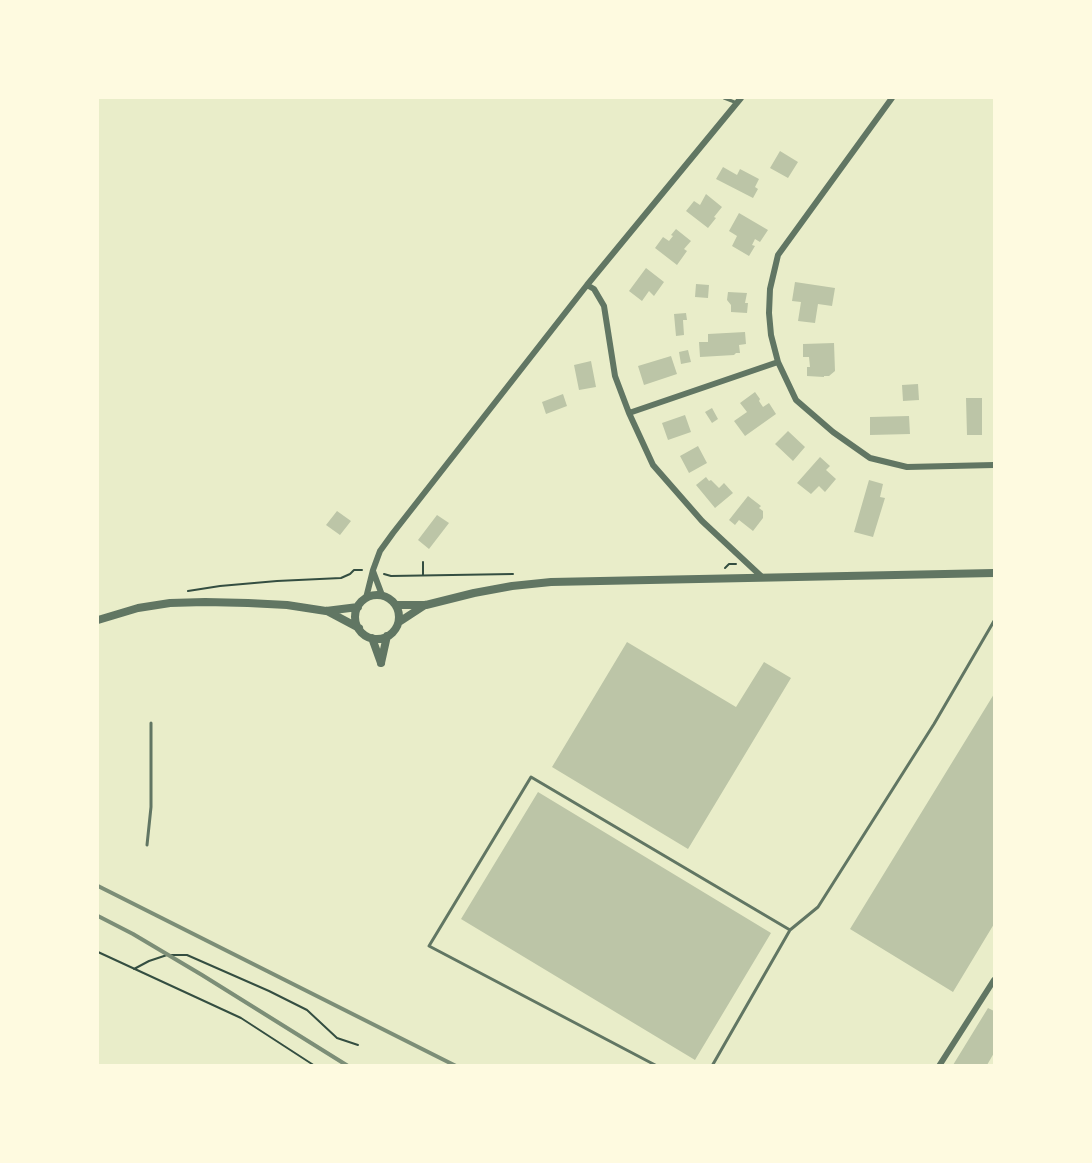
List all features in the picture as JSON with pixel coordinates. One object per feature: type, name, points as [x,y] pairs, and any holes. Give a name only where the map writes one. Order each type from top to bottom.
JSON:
[{"type":"street","points":[[892,98],[778,255],[770,289],[769,313],[771,335],[778,362],[796,400],[833,432],[870,458],[907,467],[994,465]]},
{"type":"street","points":[[366,598],[373,570],[381,551],[393,534],[587,285],[739,100]]},
{"type":"street","points":[[587,285],[594,289],[604,306],[615,376],[653,465],[702,521],[762,577]]},
{"type":"street","points":[[629,413],[778,362]]},
{"type":"street","points":[[373,570],[382,595]]},
{"type":"street","points":[[396,605],[426,605],[512,586],[551,582],[994,573]]},
{"type":"street","points":[[382,595],[396,605],[399,622],[387,636],[372,638],[364,634],[359,627],[356,614],[358,606],[366,598],[382,595]]},
{"type":"street","points":[[98,620],[138,608],[170,603],[205,602],[287,605],[326,611],[359,627]]},
{"type":"street","points":[[399,622],[426,605]]},
{"type":"street","points":[[326,611],[358,606]]},
{"type":"street","points":[[372,638],[381,663],[387,636]]},
{"type":"street","points":[[939,1065],[994,980]]},
{"type":"lane","points":[[724,98],[739,100]]},
{"type":"lane","points":[[712,1065],[790,930],[818,907],[934,724],[994,621]]},
{"type":"lane","points":[[147,845],[151,723]]},
{"type":"lane","points":[[657,1065],[429,946],[531,777],[790,930]]},
{"type":"path","points":[[423,562],[423,576]]},
{"type":"path","points":[[98,952],[241,1018],[315,1065]]},
{"type":"path","points":[[134,969],[167,955],[187,956],[307,1010],[337,1038],[358,1045]]},
{"type":"building","points":[[780,151],[798,162],[788,178],[770,168]]},
{"type":"building","points":[[723,167],[737,175],[740,169],[759,179],[755,187],[758,189],[753,198],[716,179]]},
{"type":"building","points":[[706,194],[722,207],[708,228],[686,211],[694,201],[700,205]]},
{"type":"building","points":[[739,213],[768,230],[760,242],[755,239],[752,245],[755,246],[749,256],[732,246],[737,236],[729,231]]},
{"type":"building","points":[[676,229],[691,241],[684,249],[687,251],[677,265],[655,248],[663,237],[669,241]]},
{"type":"building","points":[[646,268],[664,282],[654,296],[649,291],[642,301],[629,291]]},
{"type":"building","points":[[795,282],[835,288],[832,306],[818,304],[815,323],[798,321],[801,302],[792,301]]},
{"type":"building","points":[[696,284],[709,285],[708,298],[695,297]]},
{"type":"building","points":[[728,292],[747,293],[745,303],[748,303],[747,313],[731,312],[731,305],[727,300]]},
{"type":"building","points":[[686,313],[687,320],[683,320],[684,335],[676,336],[674,314]]},
{"type":"building","points":[[745,332],[746,344],[739,345],[740,353],[700,357],[699,342],[708,342],[708,334]]},
{"type":"building","points":[[834,343],[835,371],[824,377],[807,376],[807,367],[810,367],[809,357],[803,357],[803,344]]},
{"type":"building","points":[[688,350],[691,362],[681,364],[679,352]]},
{"type":"building","points":[[671,356],[677,374],[644,385],[638,366]]},
{"type":"building","points":[[591,361],[596,387],[579,390],[574,365]]},
{"type":"building","points":[[918,384],[919,400],[903,401],[902,385]]},
{"type":"building","points":[[755,392],[763,407],[769,403],[776,414],[745,436],[734,421],[747,412],[740,403]]},
{"type":"building","points":[[563,394],[567,406],[546,414],[542,402]]},
{"type":"building","points":[[966,398],[982,398],[982,435],[967,435]]},
{"type":"building","points":[[712,408],[718,419],[712,423],[705,412]]},
{"type":"building","points":[[685,415],[691,432],[668,440],[662,423]]},
{"type":"building","points":[[909,416],[910,434],[870,435],[870,417]]},
{"type":"building","points":[[788,431],[805,447],[793,461],[775,444]]},
{"type":"building","points":[[698,446],[707,463],[689,473],[680,456]]},
{"type":"building","points":[[820,457],[830,466],[826,470],[836,479],[825,492],[819,486],[811,494],[797,483]]},
{"type":"building","points":[[706,477],[719,488],[724,483],[733,493],[715,508],[696,485]]},
{"type":"building","points":[[869,480],[883,484],[880,497],[885,498],[873,537],[854,532]]},
{"type":"building","points":[[748,496],[761,506],[759,508],[763,511],[763,518],[753,531],[739,520],[735,525],[729,520]]},
{"type":"building","points":[[337,511],[351,521],[340,535],[326,525]]},
{"type":"building","points":[[437,515],[449,523],[429,549],[418,540]]},
{"type":"building","points":[[627,642],[736,707],[764,662],[791,678],[688,849],[552,767]]},
{"type":"building","points":[[994,694],[994,924],[953,992],[850,929]]},
{"type":"building","points":[[538,792],[771,933],[695,1060],[461,919]]},
{"type":"building","points":[[988,1008],[994,1011],[994,1053],[987,1065],[953,1065]]},
{"type":"railway","points":[[98,886],[456,1066]]},
{"type":"railway","points":[[98,916],[202,975],[348,1066]]}]
